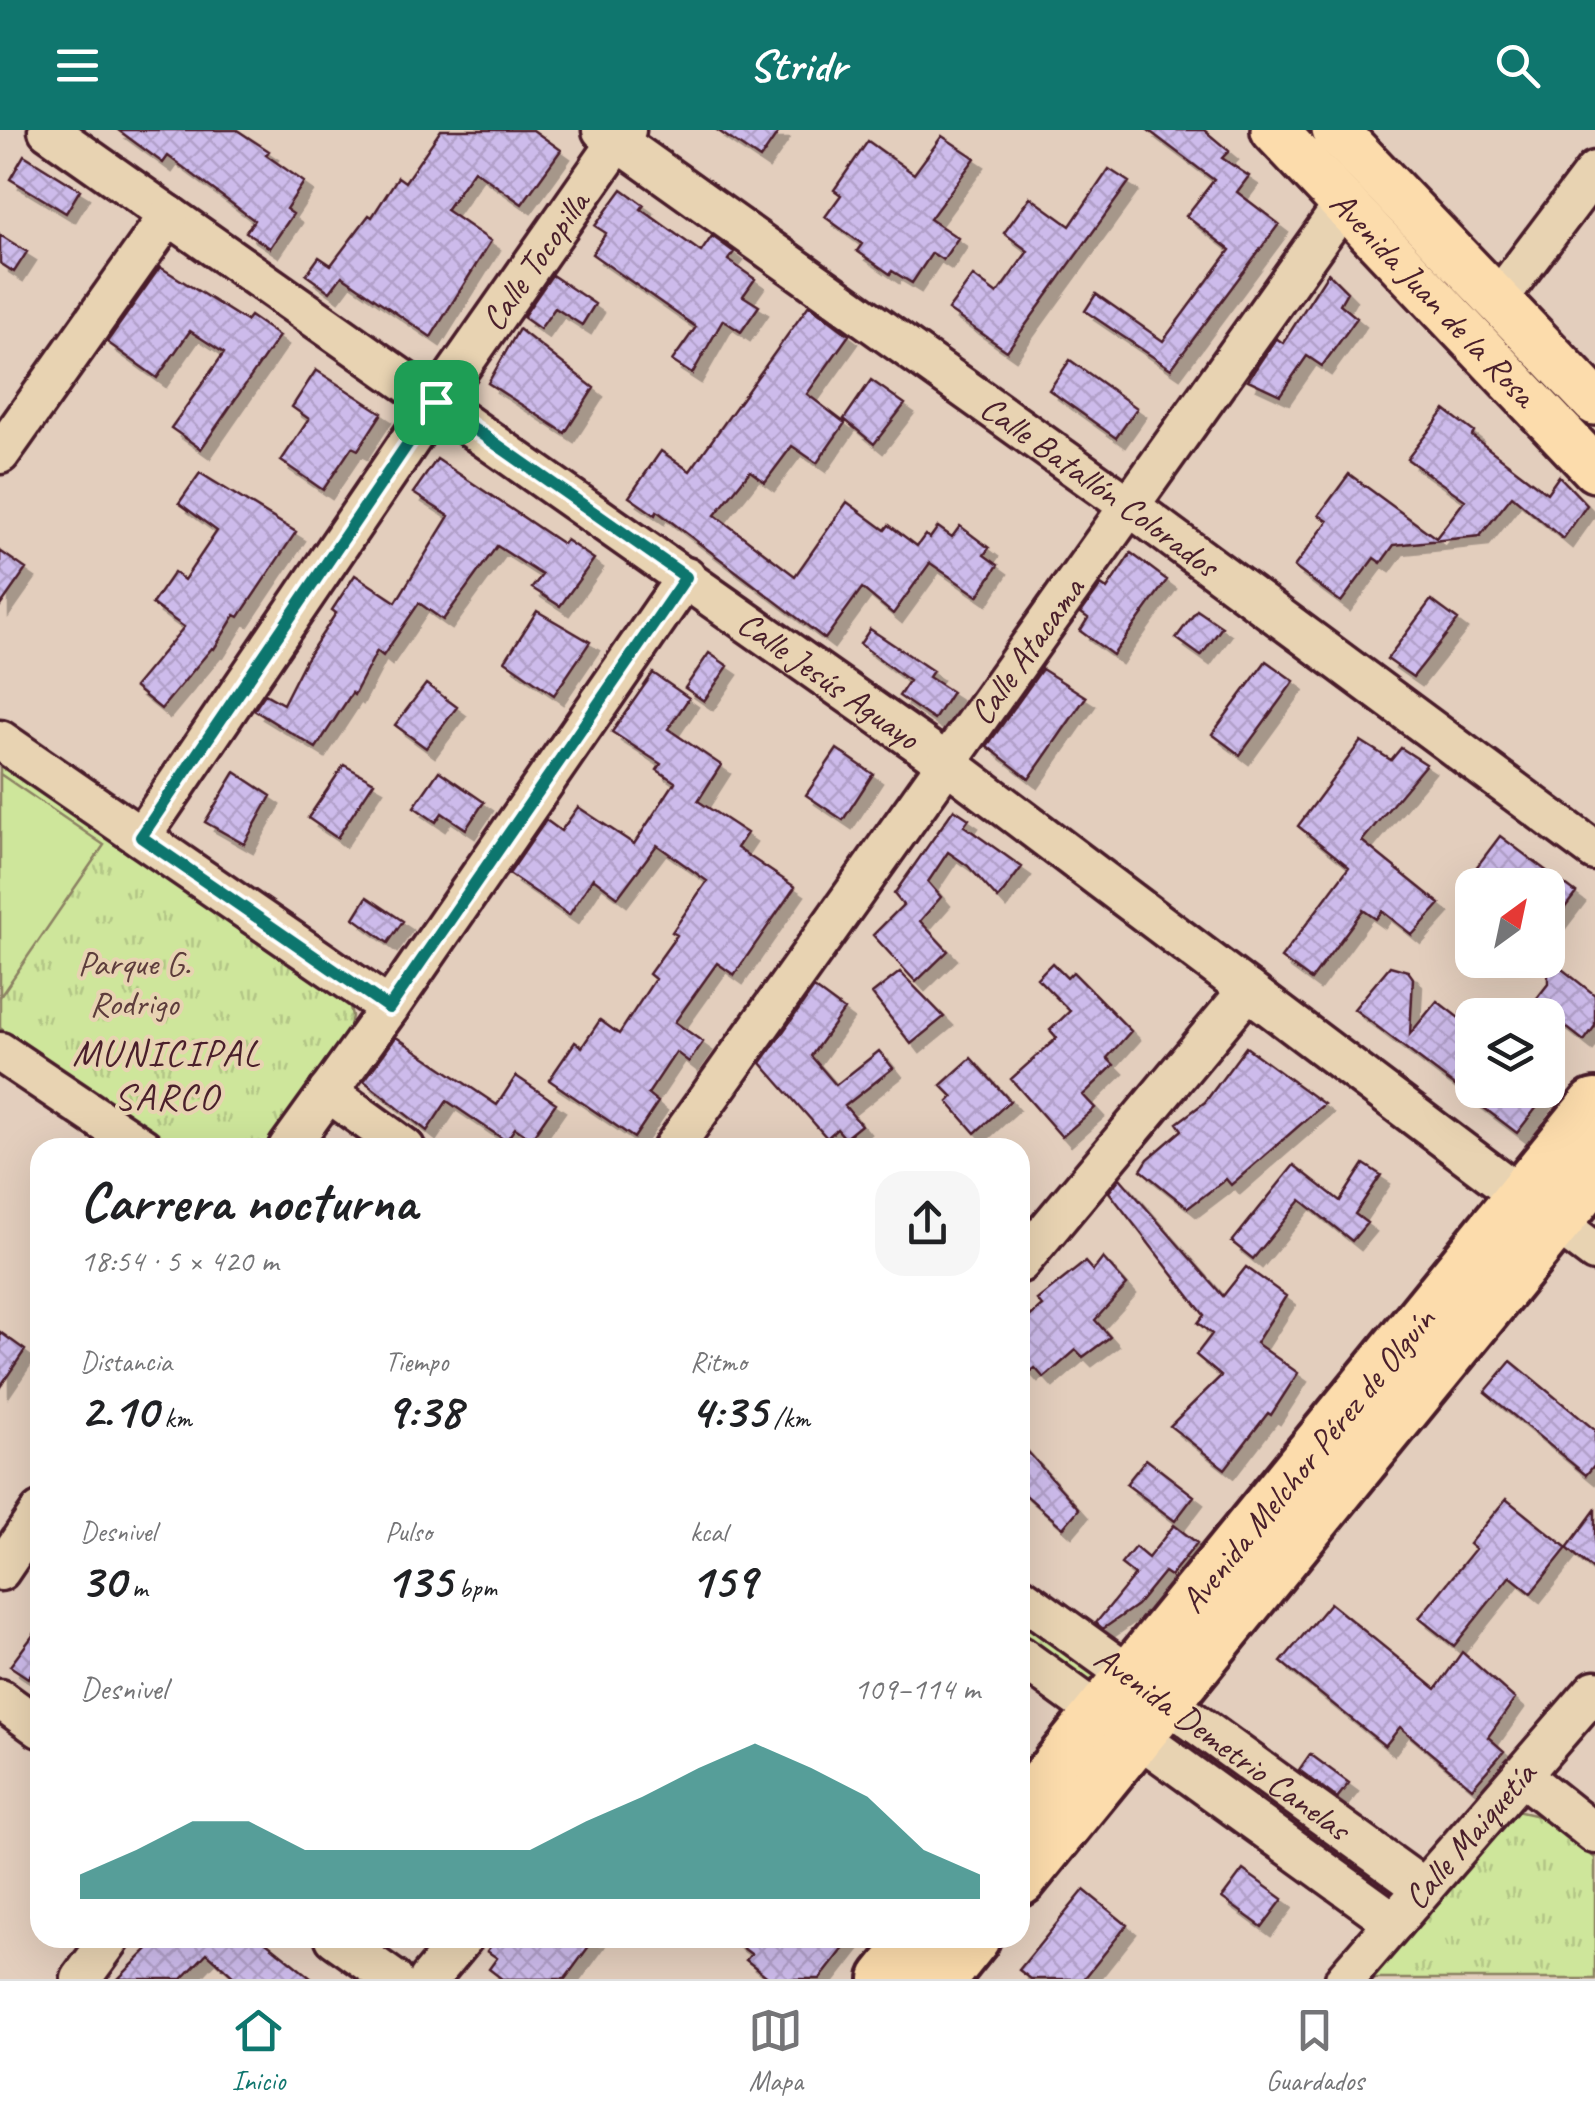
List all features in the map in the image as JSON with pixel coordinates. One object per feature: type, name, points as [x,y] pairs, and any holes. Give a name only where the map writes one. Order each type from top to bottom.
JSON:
[{"type":"highway","name":"Avenida Melchor Pérez de Olguín","points":[[1558,1224],[1595,1106]]},
{"type":"highway","name":"Avenida Melchor Pérez de Olguín","points":[[1030,1804],[1133,1707],[1558,1224],[1595,1173]]},
{"type":"highway","name":"Avenida Melchor Pérez de Olguín","points":[[1030,1864],[1133,1707]]},
{"type":"highway","points":[[887,1979],[912,1948]]},
{"type":"highway","points":[[940,1979],[965,1948]]},
{"type":"main road","name":"Avenida Juan de la Rosa","points":[[1274,130],[1595,469]]},
{"type":"main road","name":"Avenida Juan de la Rosa","points":[[1335,130],[1595,402]]},
{"type":"street","name":"Calle Jesús Aguayo","points":[[48,130],[946,763],[1558,1224]]},
{"type":"street","name":"Calle Tocopilla","points":[[141,837],[615,134]]},
{"type":"street","name":"Calle Batallón Colorados","points":[[615,134],[1129,506],[1595,851]]},
{"type":"street","points":[[1496,301],[1595,171]]},
{"type":"street","name":"Calle Atacama","points":[[680,1138],[1344,204]]},
{"type":"street","points":[[0,454],[168,216]]},
{"type":"street","points":[[307,1138],[328,1092],[686,577]]},
{"type":"street","points":[[0,740],[389,1008]]},
{"type":"street","points":[[1030,1251],[1248,990]]},
{"type":"street","points":[[0,1052],[128,1138]]},
{"type":"street","points":[[328,1092],[390,1138]]},
{"type":"street","points":[[0,1571],[30,1527]]},
{"type":"street","name":"Avenida Demetrio Canelas","points":[[1030,1606],[1133,1707],[1394,1922]]},
{"type":"street","name":"Avenida Demetrio Canelas","points":[[1030,1661],[1133,1707],[1423,1888]]},
{"type":"street","name":"Calle Maiquetía","points":[[1344,1979],[1595,1690]]},
{"type":"street","points":[[0,1699],[30,1721]]},
{"type":"street","points":[[1520,1775],[1595,1834]]},
{"type":"street","points":[[90,1976],[105,1948]]},
{"type":"street","points":[[349,1948],[393,1979]]},
{"type":"street","points":[[429,1979],[455,1948]]},
{"type":"green space","name":"Parque G. Rodrigo","points":[[0,754],[348,998],[352,1016],[348,1036],[277,1138],[164,1138],[0,1028]]},
{"type":"green space","points":[[0,774],[104,845],[0,997]]},
{"type":"green space","points":[[1030,1623],[1098,1673],[1087,1688],[1030,1646]]},
{"type":"green space","points":[[1170,1726],[1376,1875],[1369,1885],[1162,1736]]},
{"type":"green space","points":[[1516,1811],[1543,1817],[1595,1858],[1595,1979],[1361,1979],[1501,1819]]},
{"type":"building","points":[[118,130],[237,130],[269,151],[266,155],[304,182],[286,209],[293,214],[270,248],[246,232],[254,220],[168,156],[163,163]]},
{"type":"building","points":[[441,130],[533,130],[561,150],[522,204],[474,170],[446,210],[491,241],[431,337],[342,276],[330,292],[306,275],[319,257],[331,265],[369,215],[372,217],[398,177],[405,182]]},
{"type":"building","points":[[717,130],[780,130],[760,159]]},
{"type":"building","points":[[1148,130],[1204,130],[1229,151],[1222,158],[1249,176],[1237,192],[1279,224],[1171,369],[1085,311],[1096,294],[1163,341],[1230,250],[1186,216],[1214,180]]},
{"type":"building","points":[[942,136],[975,158],[930,219],[958,238],[943,260],[932,253],[912,283],[892,271],[890,274],[857,251],[862,244],[825,217],[841,195],[834,190],[868,141],[914,174]]},
{"type":"building","points":[[24,155],[80,190],[66,213],[10,179]]},
{"type":"building","points":[[1109,169],[1129,182],[1007,351],[948,310],[973,276],[997,294],[1028,251],[1004,233],[1030,197],[1070,226]]},
{"type":"building","points":[[622,189],[644,205],[641,209],[701,252],[712,236],[734,252],[728,260],[755,279],[743,296],[759,306],[741,332],[723,320],[692,374],[672,361],[696,327],[592,254],[606,233],[595,226]]},
{"type":"building","points":[[0,235],[27,252],[14,272],[0,263]]},
{"type":"building","points":[[160,267],[246,321],[250,316],[279,336],[201,449],[171,428],[224,353],[190,331],[157,378],[107,342]]},
{"type":"building","points":[[1328,273],[1347,292],[1340,304],[1357,318],[1322,366],[1307,356],[1280,395],[1248,380],[1276,338],[1283,343]]},
{"type":"building","points":[[552,275],[595,304],[582,325],[555,308],[540,329],[523,317]]},
{"type":"building","points":[[809,305],[849,335],[807,394],[845,423],[817,463],[792,446],[765,482],[750,471],[715,515],[795,576],[847,502],[885,530],[889,525],[917,546],[938,527],[952,537],[960,526],[989,548],[984,555],[998,565],[978,596],[930,563],[893,614],[862,588],[825,639],[657,511],[655,515],[629,497],[661,451],[690,471]]},
{"type":"building","points":[[519,329],[594,388],[565,433],[488,383]]},
{"type":"building","points":[[1070,360],[1137,408],[1116,438],[1049,390]]},
{"type":"building","points":[[316,370],[382,413],[358,450],[352,447],[323,490],[281,461],[309,419],[292,407]]},
{"type":"building","points":[[871,380],[905,404],[874,444],[844,419]]},
{"type":"building","points":[[1445,410],[1474,432],[1472,436],[1547,493],[1559,476],[1587,505],[1563,539],[1512,496],[1480,536],[1394,545],[1381,563],[1374,558],[1341,602],[1294,567],[1328,521],[1319,515],[1349,474],[1436,538],[1465,500],[1407,459]]},
{"type":"building","points":[[437,459],[563,544],[566,540],[594,559],[560,606],[532,588],[542,575],[497,546],[443,620],[419,603],[383,656],[377,651],[354,695],[316,748],[254,710],[265,694],[283,704],[336,613],[332,610],[355,575],[396,602],[449,516],[413,493]]},
{"type":"building","points":[[200,473],[296,532],[239,617],[235,615],[214,649],[161,709],[134,687],[184,627],[152,604],[174,572],[184,580],[217,531],[179,503]]},
{"type":"building","points":[[0,551],[26,569],[0,606]]},
{"type":"building","points":[[1131,553],[1167,580],[1113,655],[1080,631],[1088,618],[1081,613],[1101,585],[1107,589]]},
{"type":"building","points":[[1431,600],[1458,620],[1413,677],[1387,659]]},
{"type":"building","points":[[1197,610],[1222,627],[1201,656],[1176,638]]},
{"type":"building","points":[[537,611],[590,642],[554,695],[505,661]]},
{"type":"building","points":[[870,629],[933,671],[929,677],[952,692],[934,720],[899,696],[909,681],[860,644]]},
{"type":"building","points":[[709,653],[728,666],[704,701],[685,688]]},
{"type":"building","points":[[1266,661],[1294,681],[1240,755],[1212,734]]},
{"type":"building","points":[[1042,669],[1086,697],[1029,779],[987,746]]},
{"type":"building","points":[[653,673],[689,698],[668,729],[721,765],[698,801],[747,833],[737,848],[795,887],[734,975],[717,963],[675,1022],[703,1042],[689,1062],[676,1052],[648,1094],[658,1102],[634,1138],[549,1080],[575,1042],[582,1047],[600,1020],[619,1034],[655,979],[649,974],[677,935],[672,932],[707,881],[657,845],[618,897],[593,878],[569,915],[509,874],[546,820],[561,831],[578,807],[634,844],[675,782],[657,770],[661,764],[612,732]]},
{"type":"building","points":[[426,684],[457,707],[426,748],[395,725]]},
{"type":"building","points":[[1361,741],[1391,760],[1401,748],[1426,764],[1362,841],[1440,904],[1412,935],[1382,911],[1376,919],[1363,910],[1311,980],[1281,958],[1349,867],[1298,826]]},
{"type":"building","points":[[837,749],[873,774],[843,820],[806,795]]},
{"type":"building","points":[[344,765],[374,782],[337,838],[308,818]]},
{"type":"building","points":[[439,771],[484,802],[466,829],[442,813],[436,822],[414,807]]},
{"type":"building","points":[[235,772],[271,796],[244,844],[205,822]]},
{"type":"building","points":[[954,809],[969,819],[964,826],[1022,867],[998,899],[968,866],[948,852],[928,882],[941,897],[920,921],[948,951],[916,982],[873,935],[903,905],[894,894]]},
{"type":"building","points":[[1500,836],[1543,868],[1476,868]]},
{"type":"building","points":[[1565,885],[1576,893],[1565,908]]},
{"type":"building","points":[[367,897],[403,921],[388,943],[354,918]]},
{"type":"building","points":[[1052,963],[1067,978],[1073,972],[1131,1031],[1107,1058],[1114,1065],[1083,1095],[1095,1108],[1062,1137],[1011,1079],[1057,1038],[1050,1030],[1070,1011],[1037,978]]},
{"type":"building","points":[[1390,966],[1408,971],[1413,978],[1410,1034],[1437,1001],[1455,1015],[1455,1086],[1354,1009]]},
{"type":"building","points":[[1565,971],[1595,995],[1595,1026],[1584,1041],[1565,1026],[1565,998],[1537,998],[1548,978],[1565,978]]},
{"type":"building","points":[[900,972],[944,1017],[911,1044],[872,994]]},
{"type":"building","points":[[814,988],[844,1010],[811,1056],[836,1085],[879,1051],[893,1068],[845,1106],[861,1125],[845,1138],[837,1129],[827,1138],[761,1063]]},
{"type":"building","points":[[396,1037],[497,1105],[516,1076],[556,1103],[532,1138],[515,1128],[508,1138],[502,1138],[447,1101],[427,1131],[364,1081]]},
{"type":"building","points":[[1246,1047],[1324,1104],[1231,1185],[1226,1179],[1188,1208],[1141,1170],[1182,1130],[1177,1123],[1205,1102]]},
{"type":"building","points":[[971,1058],[1010,1101],[975,1133],[948,1102],[953,1097],[941,1085]]},
{"type":"building","points":[[1484,1108],[1536,1108],[1517,1133]]},
{"type":"building","points":[[1364,1164],[1381,1175],[1355,1214],[1367,1223],[1352,1241],[1301,1200],[1253,1259],[1232,1242],[1294,1165],[1340,1201]]},
{"type":"building","points":[[1120,1178],[1223,1296],[1246,1267],[1286,1296],[1256,1343],[1298,1373],[1271,1415],[1268,1413],[1225,1469],[1170,1426],[1221,1376],[1196,1355],[1212,1334],[1198,1323],[1204,1315],[1109,1192]]},
{"type":"building","points":[[1103,1258],[1127,1285],[1095,1320],[1110,1337],[1083,1357],[1076,1350],[1044,1378],[1035,1368],[1030,1372],[1030,1316],[1042,1306],[1037,1300],[1085,1262],[1093,1271]]},
{"type":"building","points":[[0,1332],[25,1350],[0,1387]]},
{"type":"building","points":[[1511,1361],[1595,1430],[1595,1464],[1586,1475],[1485,1392]]},
{"type":"building","points":[[1030,1454],[1079,1509],[1063,1528],[1030,1499]]},
{"type":"building","points":[[1146,1459],[1194,1496],[1175,1521],[1126,1484]]},
{"type":"building","points":[[1506,1499],[1567,1548],[1531,1593],[1510,1576],[1454,1646],[1419,1618],[1475,1549],[1469,1544]]},
{"type":"building","points":[[1595,1510],[1595,1571],[1567,1548]]},
{"type":"building","points":[[1174,1525],[1197,1543],[1170,1576],[1164,1572],[1137,1605],[1103,1629],[1096,1623],[1135,1575],[1121,1564],[1135,1547],[1148,1558]]},
{"type":"building","points":[[1330,1603],[1436,1689],[1462,1652],[1515,1699],[1488,1737],[1504,1751],[1472,1788],[1400,1727],[1385,1746],[1281,1662]]},
{"type":"building","points":[[30,1639],[28,1678],[10,1666]]},
{"type":"building","points":[[1310,1754],[1349,1783],[1337,1798],[1299,1770]]},
{"type":"building","points":[[1243,1870],[1283,1899],[1262,1927],[1222,1898]]},
{"type":"building","points":[[1084,1890],[1127,1925],[1084,1979],[1031,1979],[1019,1970]]},
{"type":"building","points":[[149,1948],[273,1948],[312,1979],[236,1979],[207,1953],[182,1979],[118,1979]]},
{"type":"building","points":[[588,1948],[565,1979],[502,1979],[489,1969],[497,1958],[487,1951]]},
{"type":"building","points":[[743,1948],[844,1948],[820,1979],[770,1979],[746,1960],[751,1954]]},
{"type":"district","name":"MUNICIPAL SARCO","points":[[167,1074]]},
{"type":"route","points":[[436,402],[686,577],[389,1008],[141,837],[436,402]]}]
